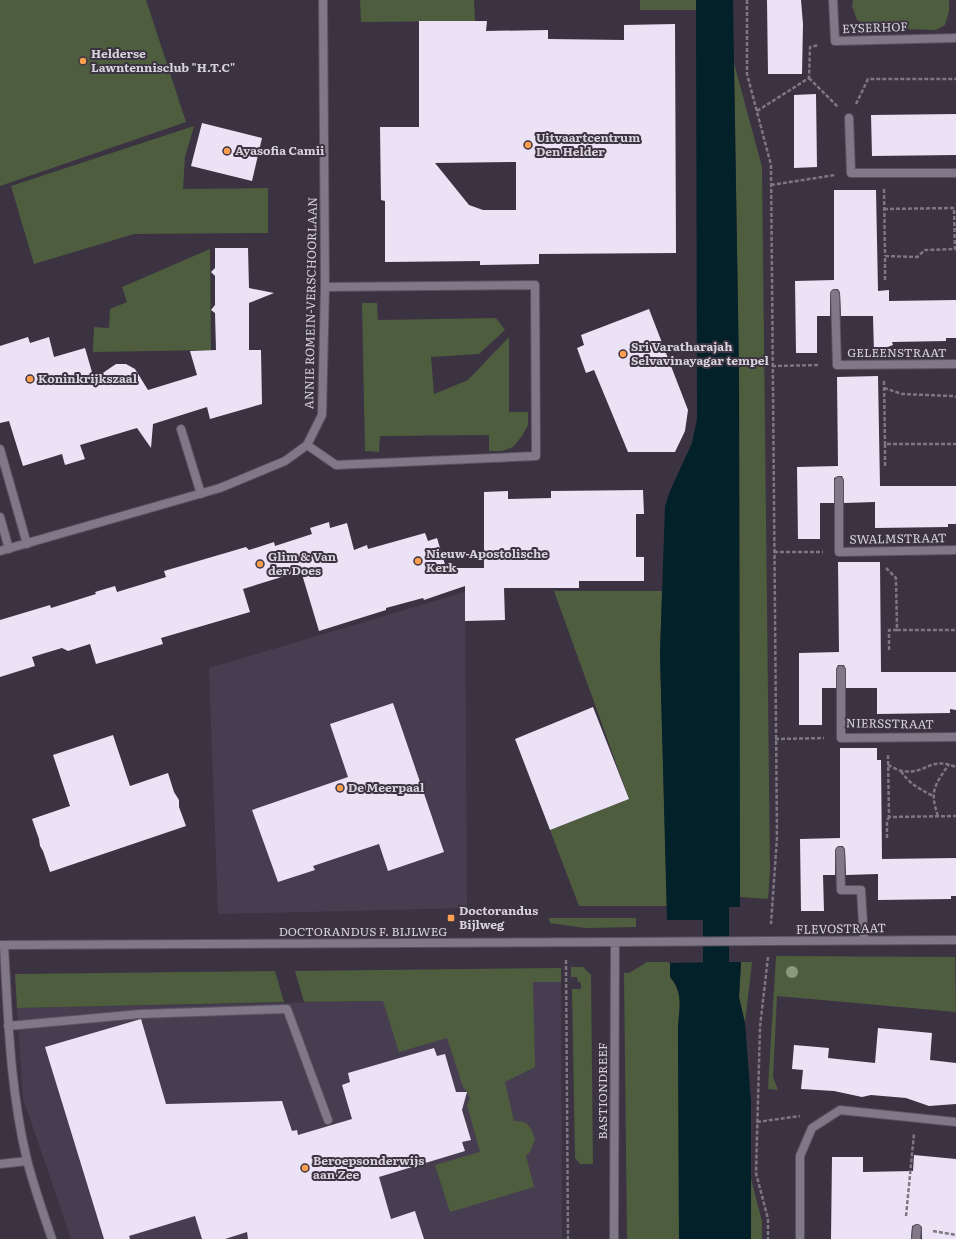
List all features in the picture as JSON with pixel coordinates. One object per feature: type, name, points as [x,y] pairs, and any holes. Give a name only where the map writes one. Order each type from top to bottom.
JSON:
[{"type":"street","name":"ANNIE ROMEIN-VERSCHOORLAAN","points":[[0,552],[202,494],[285,461],[307,445],[322,415],[325,287],[323,0]]},
{"type":"street","name":"EYSERHOF","points":[[833,0],[835,41],[956,38]]},
{"type":"street","points":[[849,118],[851,173],[956,173]]},
{"type":"street","points":[[307,445],[336,466],[536,456],[535,285],[325,287]]},
{"type":"street","name":"GELEENSTRAAT","points":[[835,294],[836,365],[956,364]]},
{"type":"street","points":[[182,429],[202,494]]},
{"type":"street","points":[[0,449],[27,544]]},
{"type":"street","name":"SWALMSTRAAT","points":[[839,481],[839,552],[956,550]]},
{"type":"street","points":[[0,517],[10,549]]},
{"type":"street","name":"NIERSSTRAAT","points":[[841,670],[841,738],[956,737]]},
{"type":"street","points":[[840,851],[841,890],[861,890],[864,940]]},
{"type":"street","name":"FLEVOSTRAAT","points":[[727,942],[956,940]]},
{"type":"street","name":"BASTIONDREEF","points":[[614,1239],[619,942]]},
{"type":"street","name":"DOCTORANDUS F. BIJLWEG","points":[[2,945],[727,942]]},
{"type":"street","points":[[2,945],[14,1090],[27,1161],[52,1239]]},
{"type":"street","points":[[8,1026],[140,1014],[287,1009],[328,1120]]},
{"type":"street","points":[[800,1239],[800,1156],[812,1128],[840,1110],[956,1122]]},
{"type":"street","points":[[0,1164],[27,1161]]},
{"type":"street","points":[[916,1239],[917,1229]]},
{"type":"path","points":[[747,0],[747,74],[771,165],[777,838],[774,888],[760,1027],[756,1173],[768,1219],[768,1239]]},
{"type":"path","points":[[835,41],[810,47],[809,78],[849,118],[868,79],[956,79]]},
{"type":"path","points":[[757,111],[809,78]]},
{"type":"path","points":[[771,184],[851,173]]},
{"type":"path","points":[[884,173],[885,280]]},
{"type":"path","points":[[884,209],[954,208],[956,249],[925,250],[917,257],[885,256]]},
{"type":"path","points":[[772,366],[836,365]]},
{"type":"path","points":[[883,365],[885,466]]},
{"type":"path","points":[[884,388],[902,394],[956,397]]},
{"type":"path","points":[[885,444],[956,444]]},
{"type":"path","points":[[886,551],[886,568],[896,578],[896,630]]},
{"type":"path","points":[[774,552],[839,552]]},
{"type":"path","points":[[889,650],[889,630],[956,630]]},
{"type":"path","points":[[775,739],[841,738]]},
{"type":"path","points":[[887,838],[887,821],[889,817],[888,738]]},
{"type":"path","points":[[888,765],[902,771],[912,772],[934,763],[942,762],[956,767]]},
{"type":"path","points":[[938,816],[934,806],[933,796],[937,783],[949,764]]},
{"type":"path","points":[[902,771],[906,779],[916,788],[933,796]]},
{"type":"path","points":[[889,817],[956,816]]},
{"type":"path","points":[[566,943],[568,1239]]},
{"type":"path","points":[[916,1118],[905,1227],[956,1235]]},
{"type":"shaded area","points":[[696,0],[733,0],[739,374],[740,907],[722,907],[722,920],[667,920],[660,654],[665,506],[670,491],[692,443],[697,419]]},
{"type":"shaded area","name":"De Meerpaal","points":[[465,592],[467,908],[218,914],[209,668]]},
{"type":"shaded area","points":[[670,962],[741,962],[739,997],[745,1023],[751,1102],[751,1239],[679,1239],[678,1028],[680,1001],[677,989],[670,977]]},
{"type":"shaded area","name":"Beroepsonderwijs aan Zee","points":[[533,982],[561,982],[562,1239],[71,1239],[23,1098],[17,1008],[382,1001]]},
{"type":"green space","name":"Helderse Lawntennisclub \"H.T.C\"","points":[[0,0],[146,0],[186,122],[0,186]]},
{"type":"green space","points":[[360,0],[474,0],[475,21],[361,22]]},
{"type":"green space","points":[[640,0],[696,0],[696,10],[640,10]]},
{"type":"green space","points":[[853,0],[949,0],[949,11],[945,25],[936,30],[870,28],[857,20],[852,6]]},
{"type":"green space","points":[[734,63],[762,167],[770,872],[768,899],[740,897],[739,374]]},
{"type":"green space","points":[[194,126],[185,157],[183,189],[268,188],[268,233],[134,234],[34,264],[11,186]]},
{"type":"green space","points":[[210,249],[211,350],[93,352],[94,327],[109,328],[110,309],[127,302],[122,287]]},
{"type":"green space","points":[[362,303],[377,303],[378,320],[496,318],[505,330],[479,354],[431,357],[434,394],[468,380],[509,337],[509,412],[528,412],[528,425],[522,436],[513,447],[502,451],[489,451],[489,435],[380,436],[379,452],[365,451]]},
{"type":"green space","points":[[554,591],[662,591],[660,654],[667,906],[579,906],[550,830],[629,799]]},
{"type":"green space","points":[[549,918],[636,918],[636,927],[585,928],[550,923]]},
{"type":"green space","points":[[776,956],[955,957],[956,1012],[777,996],[773,1077],[778,1090],[768,1089]]},
{"type":"green space","points":[[647,962],[670,962],[670,977],[677,989],[680,1001],[678,1028],[679,1239],[627,1239],[624,973],[629,973]]},
{"type":"green space","points":[[741,962],[752,962],[745,1023],[739,997]]},
{"type":"green space","points":[[571,967],[583,967],[591,975],[593,1164],[580,1164],[575,1158],[572,989],[581,989],[581,983],[578,982],[577,977],[571,977]]},
{"type":"green space","points":[[561,968],[561,982],[533,982],[535,1067],[505,1082],[514,1121],[526,1123],[532,1131],[535,1139],[530,1152],[526,1156],[534,1187],[450,1212],[435,1165],[480,1152],[467,1105],[470,1099],[463,1087],[447,1038],[399,1052],[383,1001],[304,1002],[295,971]]},
{"type":"green space","points":[[275,971],[284,1002],[17,1008],[15,974]]},
{"type":"green space","points":[[751,1179],[762,1221],[762,1239],[751,1239]]},
{"type":"pier","points":[[666,920],[724,920],[722,922],[667,922]]},
{"type":"pier","points":[[670,960],[727,960],[727,962],[668,963]]},
{"type":"building","points":[[767,0],[801,0],[803,24],[802,74],[768,74]]},
{"type":"building","name":"Uitvaartcentrum Den Helder","points":[[419,21],[487,21],[486,31],[548,30],[548,39],[624,40],[624,25],[675,24],[676,253],[539,254],[539,264],[480,265],[480,261],[385,262],[385,201],[381,200],[380,127],[419,127]],"holes":[[[516,162],[516,210],[483,210],[469,205],[435,163]]]},
{"type":"building","points":[[816,94],[817,167],[794,168],[794,95]]},
{"type":"building","points":[[956,114],[956,155],[872,156],[871,115]]},
{"type":"building","name":"Ayasofia Camii","points":[[202,123],[262,138],[252,181],[191,166]]},
{"type":"building","points":[[834,190],[876,190],[878,291],[889,290],[889,301],[956,300],[956,338],[946,338],[946,341],[892,342],[893,345],[874,352],[873,316],[841,316],[840,293],[838,289],[834,289],[830,294],[830,316],[817,316],[817,353],[796,353],[795,281],[834,280]]},
{"type":"building","points":[[215,248],[248,248],[249,288],[274,293],[249,303],[249,350],[261,350],[262,404],[210,419],[207,407],[153,424],[151,448],[137,428],[80,445],[85,459],[65,465],[62,454],[23,466],[9,421],[0,423],[0,346],[28,337],[30,343],[49,337],[54,357],[85,348],[94,379],[116,364],[126,364],[135,369],[148,390],[197,375],[190,351],[216,350],[215,313],[211,310],[215,305],[215,276],[211,272],[215,268]]},
{"type":"building","points":[[649,309],[688,410],[685,431],[675,452],[628,452],[594,370],[586,373],[577,348],[584,345],[581,335]]},
{"type":"building","points":[[878,376],[880,486],[956,486],[956,524],[948,524],[948,527],[875,528],[875,502],[844,503],[844,481],[842,476],[839,476],[834,478],[834,503],[820,503],[820,539],[798,539],[797,467],[838,466],[837,377]]},
{"type":"building","points":[[643,490],[644,514],[636,514],[636,557],[644,557],[644,581],[579,581],[579,588],[504,588],[505,620],[465,621],[465,586],[424,600],[423,598],[386,608],[386,610],[319,631],[301,571],[243,589],[250,612],[161,638],[163,644],[96,664],[90,644],[68,651],[62,648],[32,657],[35,666],[0,677],[0,620],[50,605],[51,608],[96,594],[95,592],[115,586],[117,592],[166,577],[164,571],[246,547],[249,550],[274,542],[275,546],[312,534],[310,528],[329,522],[330,528],[347,523],[354,550],[367,545],[368,549],[425,533],[428,541],[437,538],[446,568],[484,568],[484,492],[508,491],[508,499],[551,498],[551,491]]},
{"type":"building","points":[[838,562],[880,562],[881,672],[956,672],[956,710],[950,709],[950,713],[877,714],[877,688],[846,688],[846,670],[844,665],[838,665],[836,670],[836,688],[822,688],[822,725],[799,725],[799,653],[839,652]]},
{"type":"building","points":[[393,703],[444,852],[388,871],[379,844],[313,866],[315,870],[278,882],[252,810],[348,777],[330,724]]},
{"type":"building","points":[[593,707],[629,799],[550,830],[515,739]]},
{"type":"building","points":[[113,735],[130,786],[168,773],[174,792],[179,800],[179,807],[186,826],[50,872],[32,819],[70,806],[53,755]]},
{"type":"building","points":[[840,748],[877,748],[877,760],[881,760],[882,859],[956,858],[956,896],[951,896],[951,899],[878,900],[878,874],[846,875],[845,850],[843,846],[839,846],[835,851],[835,875],[823,875],[824,911],[801,911],[800,839],[840,838]]},
{"type":"building","points":[[141,1019],[166,1104],[282,1101],[292,1131],[297,1130],[298,1135],[352,1119],[342,1085],[350,1082],[348,1073],[434,1048],[437,1056],[445,1054],[456,1092],[467,1092],[462,1110],[471,1140],[462,1142],[465,1151],[379,1177],[391,1219],[415,1211],[424,1239],[248,1239],[247,1232],[225,1239],[202,1239],[195,1216],[129,1236],[130,1239],[104,1239],[45,1047]]},
{"type":"building","points":[[878,1028],[932,1033],[930,1060],[956,1063],[956,1104],[929,1106],[906,1098],[871,1095],[862,1097],[834,1091],[801,1089],[803,1070],[792,1069],[794,1045],[829,1048],[828,1058],[875,1063]]},
{"type":"building","points":[[914,1155],[956,1159],[956,1239],[922,1239],[922,1227],[917,1224],[912,1226],[911,1239],[831,1239],[832,1157],[863,1157],[863,1172],[913,1171]]},
{"type":"waterway","points":[[716,886],[716,998]]},
{"type":"place","name":"Helderse Lawntennisclub \"H.T.C\"","points":[[83,61]]},
{"type":"place","name":"Uitvaartcentrum Den Helder","points":[[528,145]]},
{"type":"place","name":"Ayasofia Camii","points":[[227,151]]},
{"type":"place","name":"Sri Varatharajah Selvavinayagar tempel","points":[[623,354]]},
{"type":"place","name":"Koninkrijkszaal","points":[[30,379]]},
{"type":"place","name":"Nieuw-Apostolische Kerk","points":[[418,561]]},
{"type":"place","name":"Glim & Van der Does","points":[[260,564]]},
{"type":"place","name":"De Meerpaal","points":[[340,788]]},
{"type":"place","name":"Doctorandus Bijlweg","points":[[451,918]]},
{"type":"place","name":"Beroepsonderwijs aan Zee","points":[[305,1168]]}]
